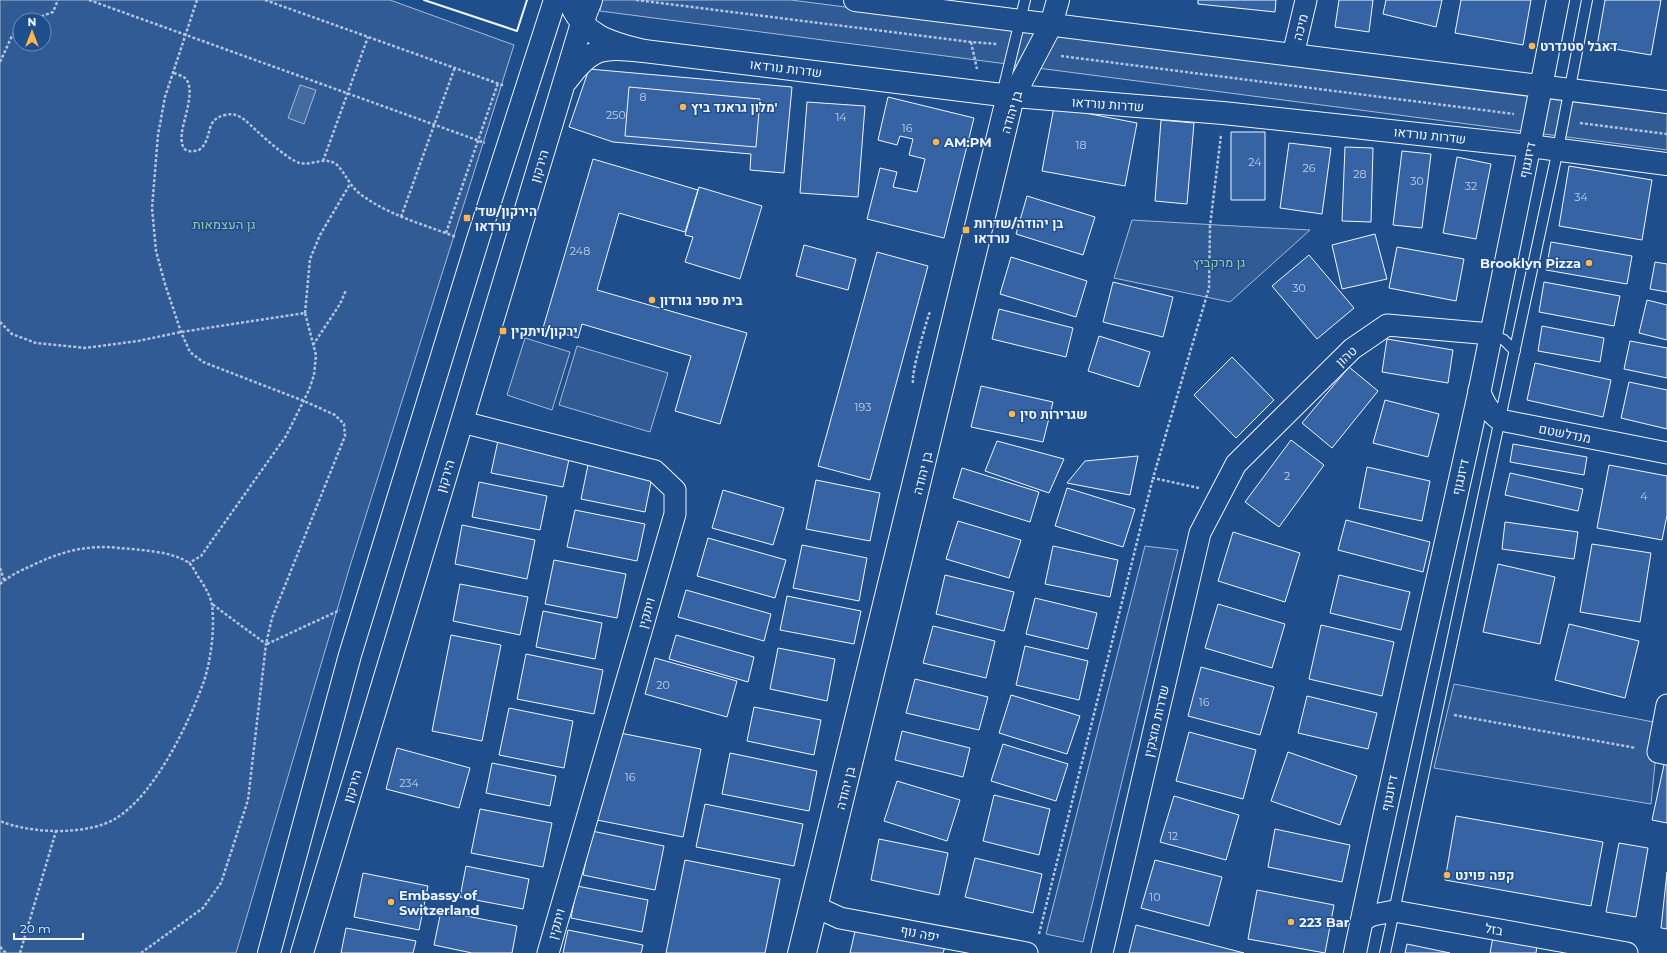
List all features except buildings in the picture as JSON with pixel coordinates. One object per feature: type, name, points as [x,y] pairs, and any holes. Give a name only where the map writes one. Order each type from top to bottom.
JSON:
[{"type":"street","points":[[269,953],[350,655],[506,150],[555,0]]},
{"type":"street","name":"שדרות נורדאו","points":[[569,0],[582,24],[598,36],[619,45],[644,51],[1007,96],[1223,113],[1558,149],[1667,164]]},
{"type":"street","name":"הירקון","points":[[302,953],[563,86],[591,0]]},
{"type":"street","points":[[855,0],[1022,10],[1051,25],[1667,102]]},
{"type":"street","name":"בן יהודה","points":[[805,953],[1007,96],[1051,25],[1058,0]]},
{"type":"street","name":"מיכה","points":[[1293,55],[1306,0]]},
{"type":"street","name":"דיזנגוף","points":[[1355,953],[1406,714],[1491,334],[1536,117],[1558,0]]},
{"type":"street","points":[[563,86],[578,65],[594,52],[612,48],[644,51]]},
{"type":"street","name":"טהון","points":[[1221,493],[1236,464],[1352,349],[1387,325],[1491,334]]},
{"type":"street","points":[[1479,390],[1485,405],[1491,413],[1500,420]]},
{"type":"street","name":"מנדלשטם","points":[[1500,420],[1667,453]]},
{"type":"street","name":"ויתקין","points":[[462,422],[655,471],[676,490],[675,514],[548,953]]},
{"type":"street","name":"שדרות מוצקין","points":[[1102,953],[1200,533],[1221,493]]},
{"type":"street","points":[[1662,753],[1667,704]]},
{"type":"street","name":"יפה נוף","points":[[816,906],[840,918],[1032,945]]},
{"type":"street","name":"בזל","points":[[1362,920],[1373,915],[1394,911],[1617,952]]},
{"type":"lane","name":"דיזנגוף","points":[[1385,953],[1558,149],[1587,0]]},
{"type":"lane","name":"בן יהודה","points":[[793,953],[1007,96],[1022,10]]},
{"type":"lane","name":"טהון","points":[[1491,334],[1504,340],[1515,351]]},
{"type":"path","points":[[52,12],[58,0]]},
{"type":"path","points":[[89,0],[506,150]]},
{"type":"path","points":[[141,953],[203,908],[221,883],[248,800],[266,644],[272,618],[345,436],[344,424],[335,415],[304,401],[203,362],[190,352],[181,332],[156,251],[152,208],[158,135],[165,97],[197,0]]},
{"type":"path","points":[[265,0],[505,86]]},
{"type":"path","points":[[636,0],[971,42]]},
{"type":"path","points":[[0,62],[12,36]]},
{"type":"path","points":[[322,161],[368,37]]},
{"type":"path","points":[[1062,56],[1536,117]]},
{"type":"path","points":[[402,217],[455,67]]},
{"type":"path","points":[[174,73],[185,78],[190,85],[190,96],[182,131],[182,144],[184,149],[189,152],[198,150],[206,142],[211,122],[218,117],[228,114],[237,115],[245,120],[290,159],[300,163],[327,161],[336,164],[350,184],[370,201],[402,217],[458,238]]},
{"type":"path","points":[[446,233],[498,83]]},
{"type":"path","points":[[1032,945],[1153,478],[1209,288],[1210,226],[1223,113]]},
{"type":"path","points":[[1564,120],[1667,134]]},
{"type":"path","points":[[189,563],[201,556],[286,436],[304,401],[314,375],[316,354],[306,313],[310,259],[320,235],[350,184]]},
{"type":"path","points":[[313,345],[340,304],[346,290]]},
{"type":"path","points":[[0,322],[12,334],[36,343],[85,348],[138,341],[181,332],[306,313]]},
{"type":"path","points":[[1153,478],[1221,493]]},
{"type":"path","points":[[0,584],[4,580],[51,556],[85,547],[118,547],[163,552],[189,563],[203,584],[212,604],[212,639],[204,680],[182,732],[161,769],[138,801],[118,817],[97,827],[56,831],[14,826],[0,821]]},
{"type":"path","points":[[0,568],[4,580]]},
{"type":"path","points":[[212,604],[266,644]]},
{"type":"path","points":[[266,644],[344,608]]},
{"type":"path","points":[[1437,711],[1662,753]]},
{"type":"path","points":[[20,953],[56,831]]},
{"type":"path","points":[[0,947],[6,953]]},
{"type":"shaded area","name":"גן העצמאות","points":[[0,0],[390,0],[514,45],[350,566],[236,953],[0,953]]},
{"type":"shaded area","points":[[602,0],[791,0],[1667,113],[1667,150],[600,11]]},
{"type":"shaded area","points":[[300,85],[316,90],[304,124],[288,118]]},
{"type":"shaded area","name":"גן מרקביץ","points":[[1132,220],[1310,230],[1230,302],[1114,278]]},
{"type":"shaded area","points":[[525,338],[570,352],[552,410],[507,395]]},
{"type":"shaded area","points":[[577,346],[668,373],[650,432],[559,405]]},
{"type":"shaded area","points":[[1145,546],[1178,550],[1083,942],[1046,934]]},
{"type":"shaded area","points":[[1454,684],[1659,723],[1651,804],[1434,768]]},
{"type":"wall","points":[[424,0],[517,31],[527,0]]},
{"type":"place","name":"דאבל סטנדרט","points":[[1532,46]]},
{"type":"place","name":"מלון גראנד ביץ'","points":[[683,107]]},
{"type":"place","name":"AM:PM","points":[[936,142]]},
{"type":"place","name":"הירקון/שד׳ נורדאו","points":[[467,218]]},
{"type":"place","name":"בן יהודה/שדרות נורדאו","points":[[966,230]]},
{"type":"place","name":"Brooklyn Pizza","points":[[1589,263]]},
{"type":"place","name":"בית ספר גורדון","points":[[652,300]]},
{"type":"place","name":"ירקון/ויתקין","points":[[503,331]]},
{"type":"place","name":"שגרירות סין","points":[[1012,414]]},
{"type":"place","name":"קפה פוינט","points":[[1447,875]]},
{"type":"place","name":"Embassy of Switzerland","points":[[391,902]]},
{"type":"place","name":"223 Bar","points":[[1291,922]]}]
